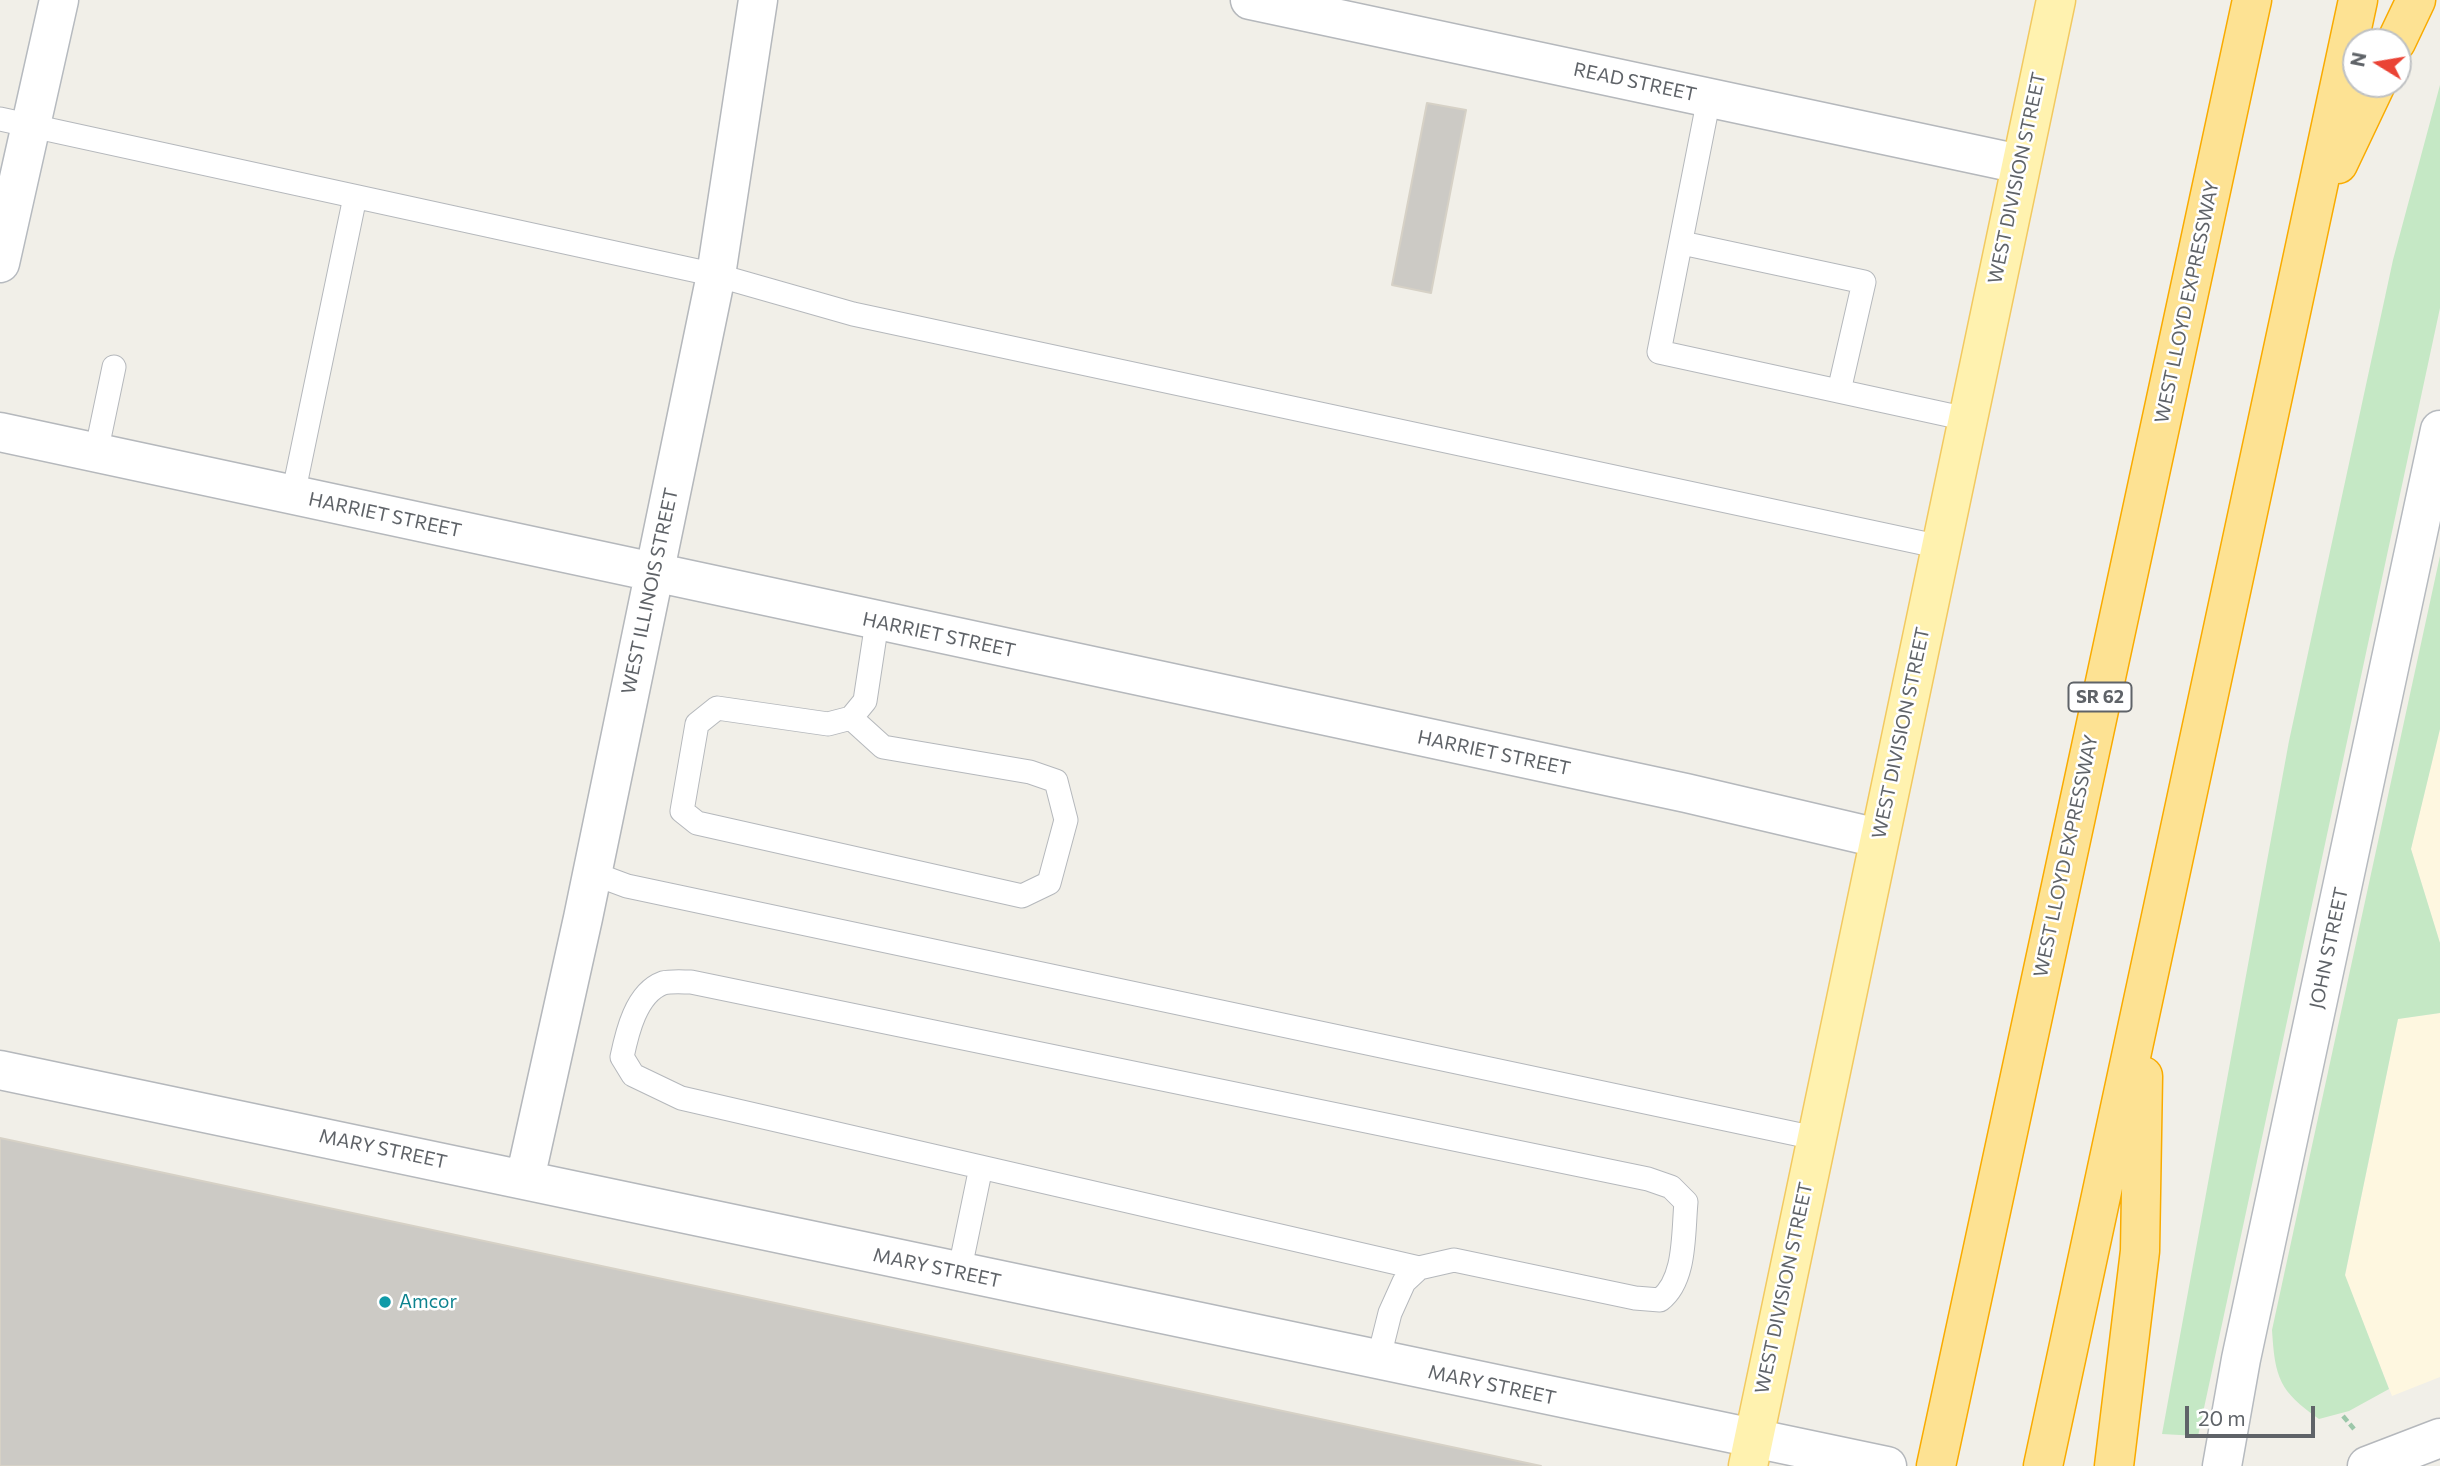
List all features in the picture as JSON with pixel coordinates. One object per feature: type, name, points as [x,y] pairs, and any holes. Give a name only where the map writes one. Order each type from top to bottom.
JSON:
[{"type":"highway","name":"WEST LLOYD EXPRESSWAY","points":[[1936,1466],[2252,0]]},
{"type":"highway","points":[[2043,1466],[2358,0]]},
{"type":"highway","points":[[2403,28],[2416,0]]},
{"type":"highway","points":[[2310,223],[2369,98]]},
{"type":"highway","points":[[2116,1451],[2140,1251],[2145,987]]},
{"type":"main road","name":"WEST DIVISION STREET","points":[[1750,1453],[2056,0]]},
{"type":"street","points":[[0,263],[15,123],[59,0]]},
{"type":"street","name":"WEST ILLINOIS STREET","points":[[525,1179],[592,873],[716,275],[758,0]]},
{"type":"street","name":"READ STREET","points":[[1250,0],[1387,14],[1709,98],[2020,164]]},
{"type":"street","name":"JOHN STREET","points":[[2222,1466],[2241,1359],[2440,430]]},
{"type":"street","name":"HARRIET STREET","points":[[0,432],[877,622],[1686,793],[1878,838]]},
{"type":"street","name":"MARY STREET","points":[[0,1070],[1378,1361],[1750,1453],[1881,1465]]},
{"type":"street","points":[[2367,1466],[2440,1438]]},
{"type":"lane","points":[[1709,98],[1659,352],[1967,419]]},
{"type":"lane","points":[[15,123],[716,275],[853,314],[1941,547]]},
{"type":"lane","points":[[293,495],[355,197]]},
{"type":"lane","points":[[1682,243],[1864,282],[1839,391]]},
{"type":"lane","points":[[96,453],[114,367]]},
{"type":"lane","points":[[851,718],[883,747],[1030,772],[1056,781],[1066,820],[1049,883],[1022,896],[697,823],[682,811],[697,724],[717,708],[828,724],[851,718],[865,701],[877,622]]},
{"type":"lane","points":[[592,873],[627,886],[1815,1138]]},
{"type":"lane","points":[[691,982],[1648,1179],[1671,1187],[1686,1202],[1682,1252],[1672,1291],[1660,1300],[1635,1298],[1454,1260],[1419,1268],[681,1098],[633,1075],[622,1057],[628,1029],[645,997],[663,983],[691,982]]},
{"type":"lane","points":[[959,1273],[981,1167]]},
{"type":"lane","points":[[1378,1361],[1390,1313],[1404,1282],[1419,1268]]},
{"type":"shaded area","points":[[2440,729],[2440,943],[2411,849]]},
{"type":"shaded area","points":[[2440,1013],[2440,1377],[2392,1396],[2345,1276],[2398,1019]]},
{"type":"green space","points":[[2440,85],[2440,308],[2198,1436],[2162,1434],[2289,741],[2393,260]]},
{"type":"green space","points":[[2440,556],[2440,729],[2411,849],[2440,943],[2440,1013],[2398,1019],[2345,1275],[2389,1389],[2349,1411],[2319,1419],[2295,1400],[2282,1382],[2275,1360],[2272,1330]]},
{"type":"building","points":[[1427,103],[1466,110],[1431,293],[1392,285]]},
{"type":"building","name":"Amcor","points":[[0,1138],[1541,1466],[0,1466]]},
{"type":"place","name":"Amcor","points":[[385,1302]]}]
